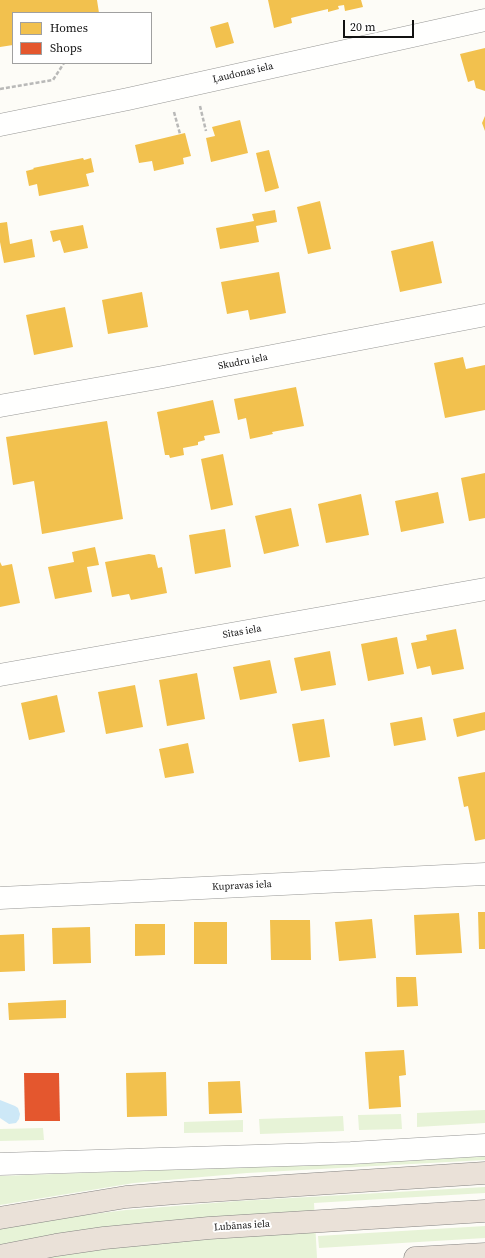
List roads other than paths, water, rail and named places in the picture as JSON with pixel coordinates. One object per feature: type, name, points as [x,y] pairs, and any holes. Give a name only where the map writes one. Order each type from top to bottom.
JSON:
[{"type":"highway","points":[[0,1218],[126,1197],[176,1192],[485,1173]]},
{"type":"highway","name":"Lubānas iela","points":[[0,1256],[56,1245],[104,1238],[209,1228],[485,1211]]},
{"type":"highway","points":[[416,1258],[485,1254]]},
{"type":"street","name":"Ļaudonas iela","points":[[0,125],[135,98],[485,20]]},
{"type":"street","name":"Skudru iela","points":[[0,406],[163,377],[485,315]]},
{"type":"street","name":"Sitas iela","points":[[0,675],[485,589]]},
{"type":"street","name":"Kupravas iela","points":[[0,898],[485,874]]},
{"type":"street","points":[[0,1164],[359,1152],[485,1145]]},
{"type":"water","points":[[0,1100],[18,1108],[20,1114],[16,1123],[9,1124],[0,1118]]}]
